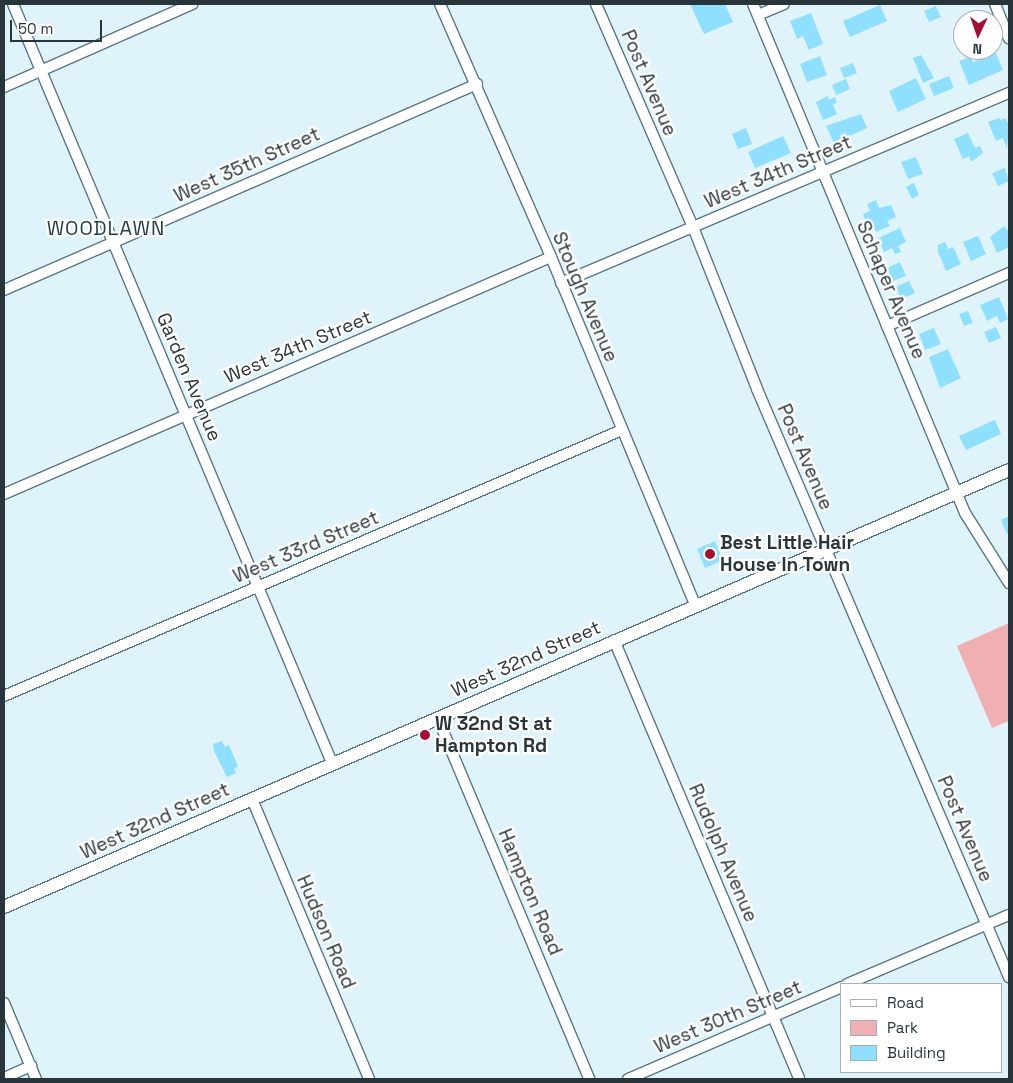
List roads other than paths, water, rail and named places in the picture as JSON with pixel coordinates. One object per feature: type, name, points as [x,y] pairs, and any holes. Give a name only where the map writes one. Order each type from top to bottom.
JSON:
[{"type":"street","name":"Garden Avenue","points":[[13,4],[332,763]]},
{"type":"street","points":[[4,87],[192,4]]},
{"type":"street","name":"Stough Avenue","points":[[440,4],[477,84],[551,257],[695,605]]},
{"type":"street","name":"Post Avenue","points":[[596,4],[693,228],[756,389],[1009,977]]},
{"type":"street","name":"Schaper Avenue","points":[[753,4],[957,493],[977,536],[1009,583]]},
{"type":"street","points":[[758,15],[784,4]]},
{"type":"street","points":[[996,4],[1009,38]]},
{"type":"street","name":"West 35th Street","points":[[4,290],[477,84]]},
{"type":"street","name":"West 34th Street","points":[[561,283],[1009,93]]},
{"type":"street","name":"West 34th Street","points":[[4,494],[551,257]]},
{"type":"street","points":[[887,326],[1009,273]]},
{"type":"street","name":"West 33rd Street","points":[[4,696],[622,430]]},
{"type":"street","name":"West 32nd Street","points":[[4,907],[332,763],[438,719],[825,548],[1009,470]]},
{"type":"street","name":"Rudolph Avenue","points":[[614,640],[799,1079]]},
{"type":"street","name":"Hampton Road","points":[[438,719],[589,1079]]},
{"type":"street","name":"Hudson Road","points":[[252,799],[369,1079]]},
{"type":"street","points":[[849,983],[1009,915]]},
{"type":"street","name":"West 30th Street","points":[[628,1079],[840,988]]},
{"type":"street","points":[[4,1003],[36,1079]]},
{"type":"street","points":[[4,1078],[31,1066]]},
{"type":"place","name":"Best Little Hair House In Town","points":[[710,554]]},
{"type":"place","name":"W 32nd St at Hampton Rd","points":[[425,735]]},
{"type":"district","name":"WOODLAWN","points":[[106,228]]}]
